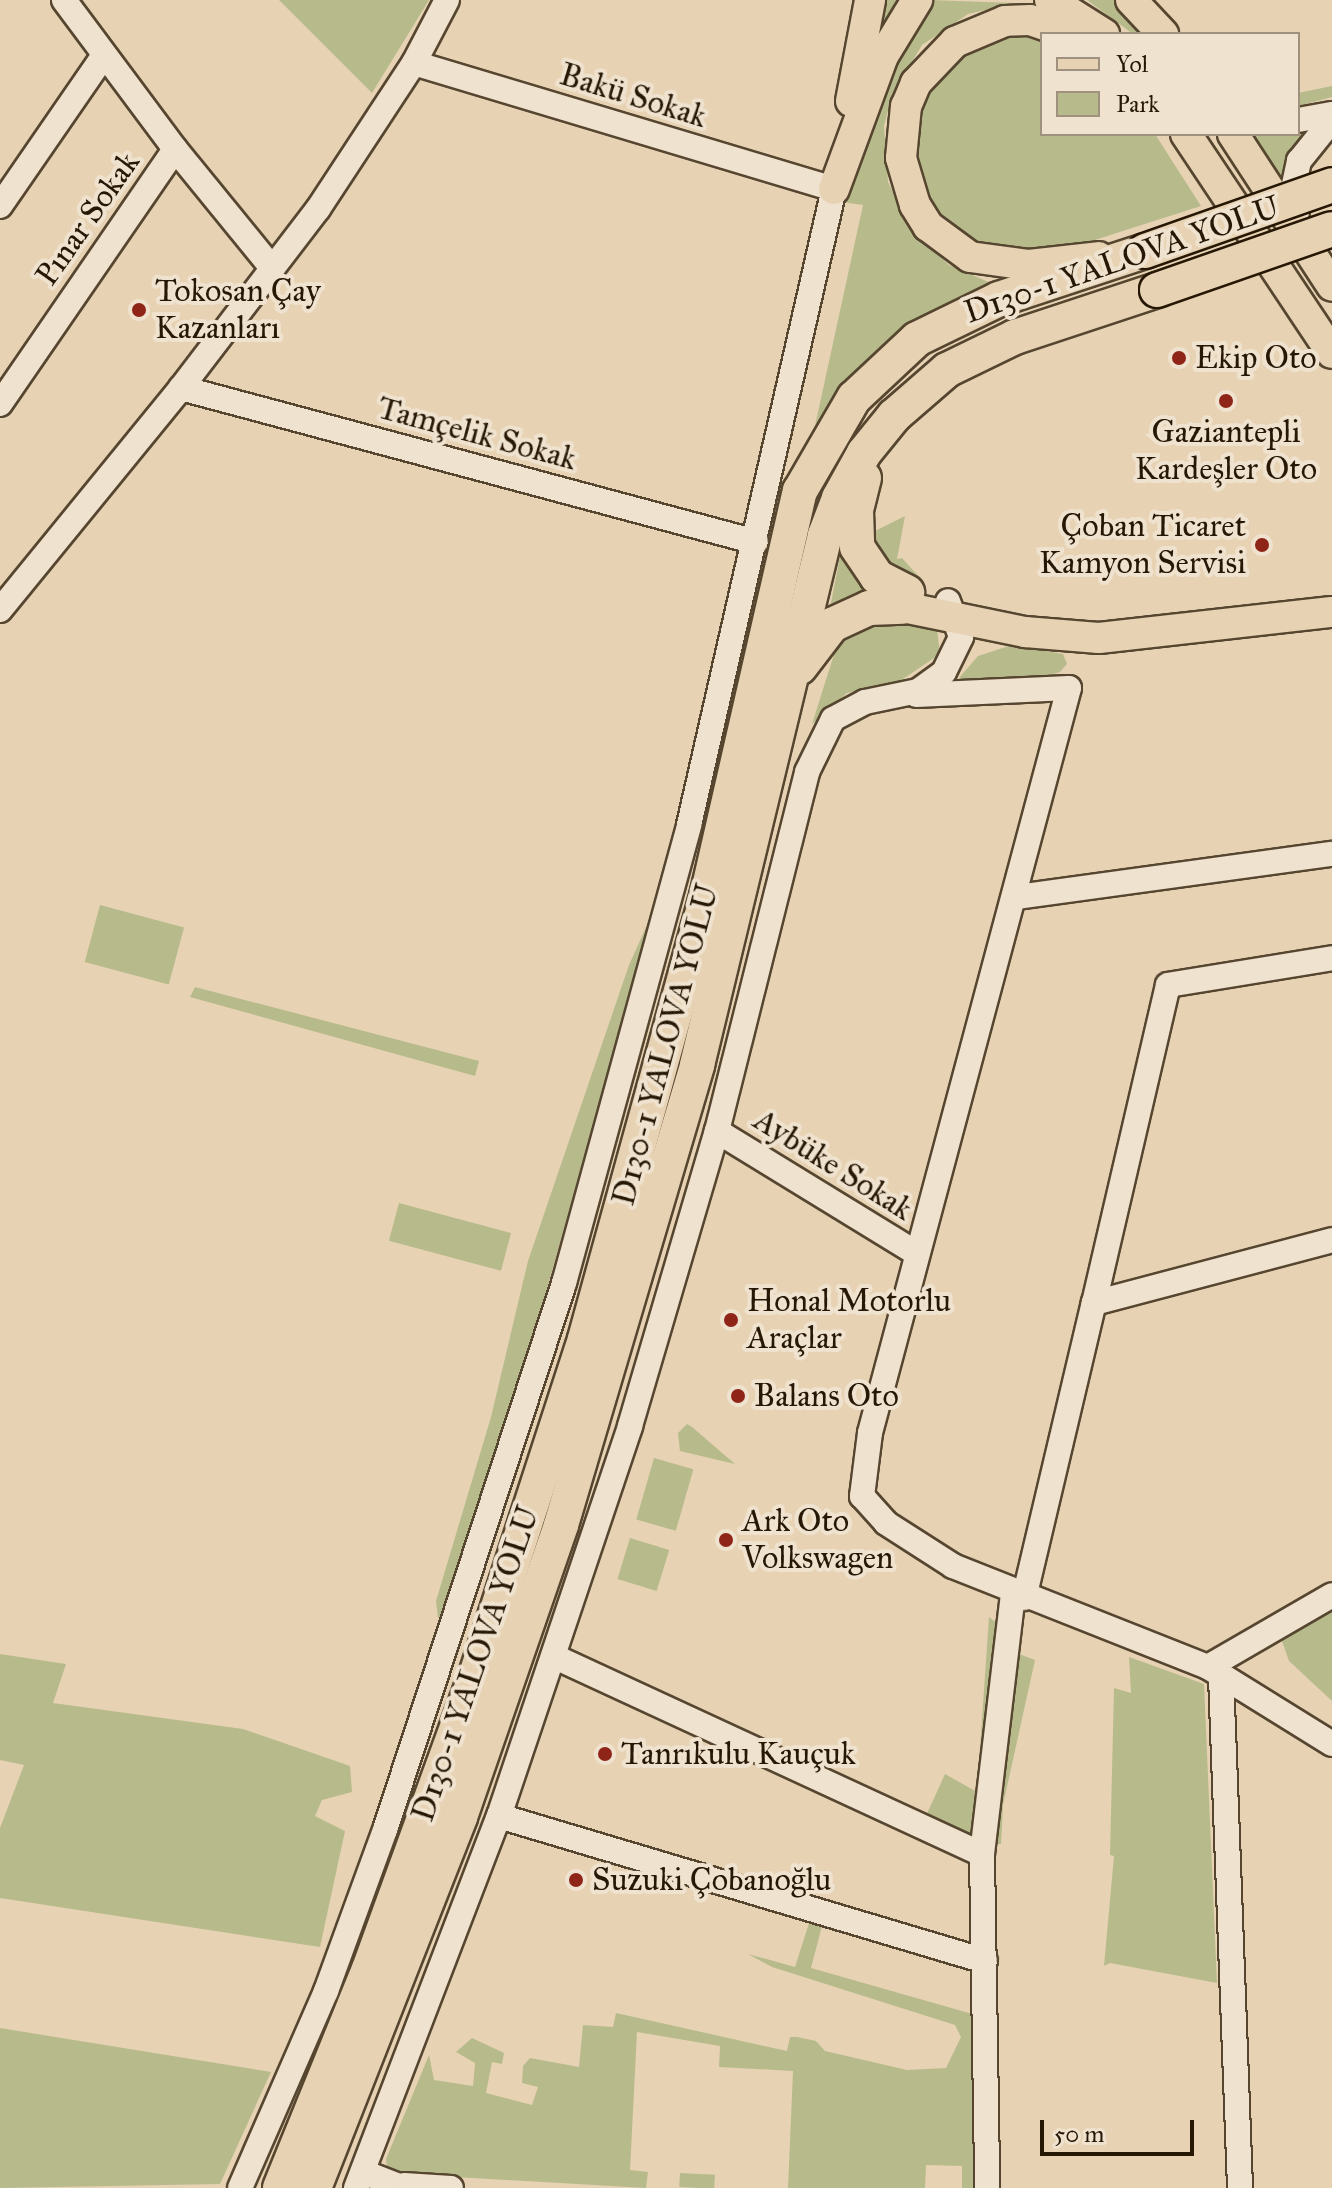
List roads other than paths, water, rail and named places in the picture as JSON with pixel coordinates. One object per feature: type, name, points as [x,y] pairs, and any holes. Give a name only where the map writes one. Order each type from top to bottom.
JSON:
[{"type":"highway","name":"D130-1 YALOVA YOLU","points":[[280,2188],[369,1969],[473,1684],[585,1339],[707,896],[800,491],[854,398],[917,339],[999,299],[1332,185]]},
{"type":"highway","points":[[331,2188],[402,1973],[561,1525],[647,1240],[792,681],[829,525],[847,480],[894,416],[919,390],[977,353],[1318,238]]},
{"type":"highway","points":[[894,416],[861,488],[854,531],[857,547],[877,577],[905,599]]},
{"type":"highway","points":[[792,681],[813,644],[832,625],[869,608],[905,599]]},
{"type":"highway","points":[[314,2188],[402,1973]]},
{"type":"main road","points":[[834,189],[870,0]]},
{"type":"main road","points":[[834,189],[883,56],[917,0]]},
{"type":"main road","points":[[1050,0],[1101,32]]},
{"type":"main road","points":[[1131,0],[1161,32]]},
{"type":"main road","points":[[1065,32],[1030,20],[1005,21],[955,42],[931,62],[906,106],[901,158],[906,182],[928,226],[970,257],[1029,265],[1145,251]]},
{"type":"main road","points":[[1187,136],[1332,353]]},
{"type":"main road","points":[[1235,136],[1318,238],[1332,286]]},
{"type":"main road","points":[[953,610],[1030,620],[1095,623],[1332,596]]},
{"type":"main road","points":[[905,599],[1025,632],[1099,638],[1332,612]]},
{"type":"street","points":[[64,0],[175,149],[272,268]]},
{"type":"street","points":[[0,610],[181,388],[318,209],[414,63],[447,0]]},
{"type":"street","points":[[0,206],[104,55]]},
{"type":"street","name":"Bakü Sokak","points":[[414,63],[834,189]]},
{"type":"street","points":[[1300,120],[1332,117]]},
{"type":"street","points":[[1318,238],[1293,189],[1299,161],[1332,117]]},
{"type":"street","name":"Pınar Sokak","points":[[0,404],[175,149]]},
{"type":"street","points":[[240,2188],[358,1904],[518,1435],[616,1102],[756,542],[834,189]]},
{"type":"street","name":"Tamçelik Sokak","points":[[181,388],[756,542]]},
{"type":"street","points":[[451,2188],[404,2187],[360,2180],[499,1816],[555,1657],[717,1131],[807,772],[821,736],[849,708],[901,696],[933,684],[944,672],[959,647],[953,610]]},
{"type":"street","points":[[901,696],[1069,688],[1017,897],[916,1253],[870,1433],[862,1496],[886,1523],[953,1566],[1018,1596],[1214,1672],[1332,1744]]},
{"type":"street","points":[[1017,897],[1332,854]]},
{"type":"street","points":[[987,2188],[982,1854],[1018,1596],[1094,1303],[1168,985],[1332,958]]},
{"type":"street","name":"Aybüke Sokak","points":[[717,1131],[916,1253]]},
{"type":"street","points":[[1094,1303],[1332,1240]]},
{"type":"street","points":[[1214,1672],[1332,1595]]},
{"type":"street","points":[[555,1657],[982,1854]]},
{"type":"street","points":[[1214,1672],[1240,2188]]},
{"type":"street","points":[[499,1816],[985,1961]]},
{"type":"place","name":"Tokosan Çay Kazanları","points":[[139,310]]},
{"type":"place","name":"Ekip Oto","points":[[1179,358]]},
{"type":"place","name":"Gaziantepli Kardeşler Oto","points":[[1226,401]]},
{"type":"place","name":"Çoban Ticaret Kamyon Servisi","points":[[1262,545]]},
{"type":"place","name":"Honal Motorlu Araçlar","points":[[731,1320]]},
{"type":"place","name":"Balans Oto","points":[[738,1396]]},
{"type":"place","name":"Ark Oto Volkswagen","points":[[726,1540]]},
{"type":"place","name":"Tanrıkulu Kauçuk","points":[[605,1754]]},
{"type":"place","name":"Suzuki Çobanoğlu","points":[[576,1880]]}]
